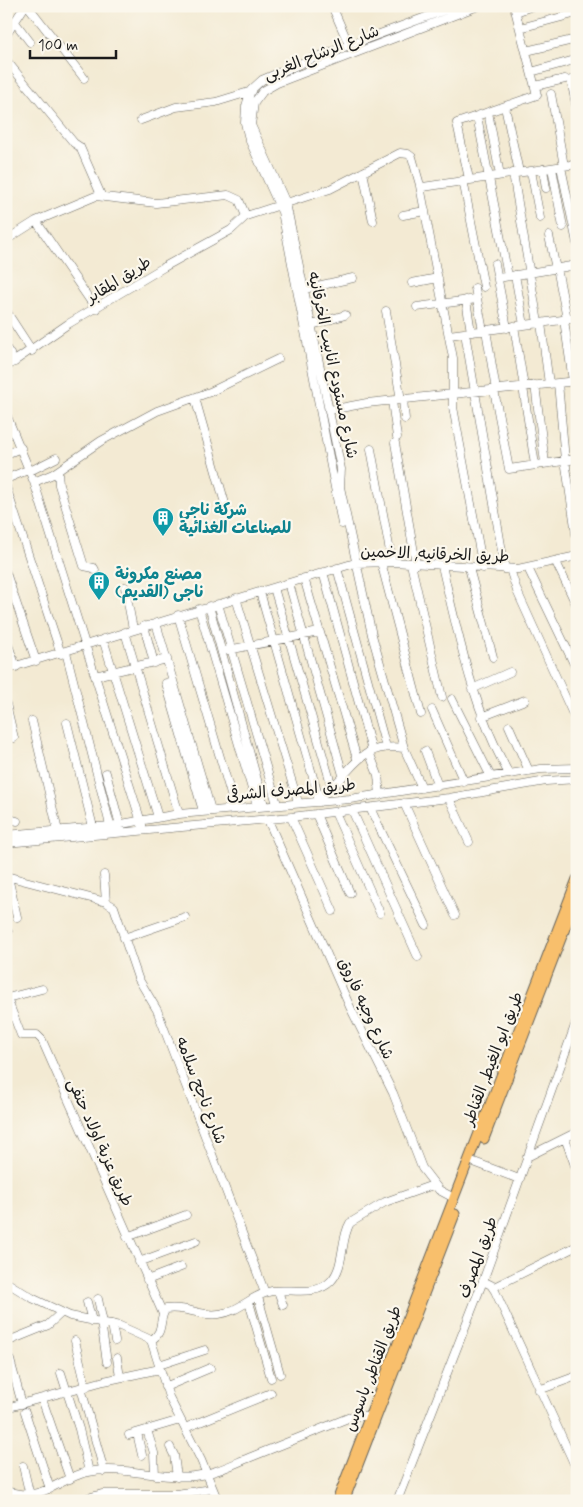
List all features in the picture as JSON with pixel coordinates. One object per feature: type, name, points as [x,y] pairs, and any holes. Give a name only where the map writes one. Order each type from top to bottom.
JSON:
[{"type":"main road","name":"طريق ابو الغيط, القناطر","points":[[438,1248],[454,1198],[577,879]]},
{"type":"main road","name":"طريق ابو الغيط, القناطر","points":[[438,1248],[474,1162],[577,897]]},
{"type":"main road","name":"طريق القناطر, باسوس","points":[[337,1501],[369,1416],[438,1248]]},
{"type":"main road","name":"طريق القناطر, باسوس","points":[[344,1501],[438,1248]]},
{"type":"street","points":[[14,6],[25,8],[84,78]]},
{"type":"street","points":[[332,6],[348,45]]},
{"type":"street","points":[[427,6],[433,19]]},
{"type":"street","name":"شارع الرشاح الغربى","points":[[433,19],[456,6]]},
{"type":"street","name":"شارع الرشاح الغربى","points":[[283,204],[253,134],[251,110],[258,96],[277,83],[362,45],[433,19],[478,6]]},
{"type":"street","points":[[484,287],[457,124],[537,96],[515,9],[532,6]]},
{"type":"street","points":[[6,35],[25,8]]},
{"type":"street","points":[[520,28],[577,13]]},
{"type":"street","points":[[14,22],[30,42]]},
{"type":"street","points":[[526,51],[577,39]]},
{"type":"street","name":"شارع الرشاح الغربى","points":[[283,204],[246,131],[245,114],[251,90],[257,83],[273,75],[348,45],[362,45]]},
{"type":"street","points":[[6,60],[74,143],[80,147],[101,195]]},
{"type":"street","points":[[531,72],[571,61]]},
{"type":"street","points":[[273,75],[277,83]]},
{"type":"street","points":[[535,86],[568,80],[577,109]]},
{"type":"street","points":[[142,120],[176,107],[216,102],[251,90],[258,96]]},
{"type":"street","points":[[551,94],[577,243]]},
{"type":"street","points":[[505,107],[549,384]]},
{"type":"street","points":[[488,112],[500,175]]},
{"type":"street","points":[[477,116],[511,276],[524,325]]},
{"type":"street","points":[[6,240],[36,221],[88,198],[101,195],[156,203],[228,195],[239,200],[246,216],[330,189],[398,154],[406,153],[412,157],[420,186],[449,335],[454,365],[452,395],[483,568]]},
{"type":"street","points":[[420,186],[577,164]]},
{"type":"street","points":[[546,188],[547,168]]},
{"type":"street","points":[[547,168],[563,227]]},
{"type":"street","points":[[531,171],[540,218]]},
{"type":"street","points":[[362,172],[373,220]]},
{"type":"street","name":"شارع مستودع انابيب الخرقانيه","points":[[283,204],[304,289],[330,410],[341,469],[340,487],[353,564]]},
{"type":"street","name":"شارع مستودع انابيب الخرقانيه","points":[[283,204],[353,564]]},
{"type":"street","points":[[403,215],[425,211]]},
{"type":"street","name":"طريق المقابر","points":[[6,366],[32,351],[68,324],[231,230],[246,216]]},
{"type":"street","points":[[36,221],[96,309]]},
{"type":"street","points":[[549,236],[577,393]]},
{"type":"street","points":[[495,264],[523,387],[535,465]]},
{"type":"street","points":[[498,278],[577,265]]},
{"type":"street","points":[[304,289],[353,278]]},
{"type":"street","points":[[412,283],[438,278]]},
{"type":"street","points":[[475,288],[485,330],[509,469],[577,459]]},
{"type":"street","points":[[417,307],[477,299]]},
{"type":"street","points":[[466,300],[468,333],[476,393],[508,569],[577,723]]},
{"type":"street","points":[[6,311],[32,351]]},
{"type":"street","points":[[386,311],[405,419]]},
{"type":"street","points":[[312,325],[345,315]]},
{"type":"street","points":[[449,335],[577,319]]},
{"type":"street","points":[[6,348],[15,362]]},
{"type":"street","points":[[34,482],[58,471],[101,441],[138,420],[156,411],[194,398],[278,359]]},
{"type":"street","points":[[330,410],[392,401],[575,381]]},
{"type":"street","points":[[558,383],[564,460],[577,540]]},
{"type":"street","points":[[535,385],[545,463]]},
{"type":"street","points":[[194,398],[226,507]]},
{"type":"street","points":[[392,401],[413,564],[442,697]]},
{"type":"street","points":[[6,414],[9,426],[21,448],[34,482],[144,831]]},
{"type":"street","points":[[6,454],[21,448]]},
{"type":"street","points":[[371,449],[392,562]]},
{"type":"street","points":[[6,480],[56,458]]},
{"type":"street","points":[[58,471],[59,485],[84,566],[94,568],[95,570]]},
{"type":"street","points":[[6,487],[64,653],[111,830]]},
{"type":"street","name":"طريق الخرقانيه, الاخمين","points":[[6,669],[64,653],[178,615],[353,564],[392,562],[508,569],[528,568],[577,556]]},
{"type":"street","points":[[381,562],[422,714]]},
{"type":"street","points":[[556,562],[577,606]]},
{"type":"street","points":[[353,564],[404,748],[422,788]]},
{"type":"street","points":[[442,566],[472,689],[481,717],[509,774]]},
{"type":"street","points":[[337,568],[386,747]]},
{"type":"street","points":[[469,568],[493,657]]},
{"type":"street","points":[[528,568],[577,670]]},
{"type":"street","points":[[324,572],[370,752],[378,775],[380,795]]},
{"type":"street","points":[[6,573],[36,661]]},
{"type":"street","points":[[304,578],[357,759]]},
{"type":"street","points":[[289,583],[343,775]]},
{"type":"street","points":[[125,587],[134,629]]},
{"type":"street","points":[[274,588],[332,787]]},
{"type":"street","points":[[260,592],[319,799],[357,759],[386,747],[404,748]]},
{"type":"street","points":[[236,598],[298,802]]},
{"type":"street","points":[[218,604],[277,804]]},
{"type":"street","points":[[210,606],[261,805]]},
{"type":"street","points":[[199,609],[261,805]]},
{"type":"street","points":[[178,615],[235,808]]},
{"type":"street","points":[[156,623],[212,810]]},
{"type":"street","points":[[144,626],[154,663]]},
{"type":"street","points":[[125,632],[179,814]]},
{"type":"street","points":[[213,654],[250,644],[319,632]]},
{"type":"street","points":[[6,639],[16,667]]},
{"type":"street","points":[[103,639],[158,817]]},
{"type":"street","points":[[95,676],[167,660]]},
{"type":"street","points":[[472,689],[510,672]]},
{"type":"street","points":[[166,683],[201,811],[201,826]]},
{"type":"street","points":[[452,699],[491,777]]},
{"type":"street","points":[[481,717],[525,700]]},
{"type":"street","points":[[6,704],[14,738]]},
{"type":"street","points":[[432,710],[464,782]]},
{"type":"street","points":[[32,721],[58,831]]},
{"type":"street","points":[[67,723],[94,831]]},
{"type":"street","points":[[509,726],[529,771]]},
{"type":"street","points":[[425,751],[438,786]]},
{"type":"street","name":"طريق المصرف الشرقى","points":[[111,830],[120,824],[201,811],[380,795],[548,768],[577,768]]},
{"type":"street","points":[[106,773],[122,833]]},
{"type":"street","name":"طريق المصرف الشرقى","points":[[6,835],[58,831],[111,830],[122,833],[268,820],[449,798],[546,781],[577,779]]},
{"type":"street","points":[[449,798],[469,842]]},
{"type":"street","points":[[404,803],[455,915]]},
{"type":"street","points":[[370,808],[426,925]]},
{"type":"street","points":[[352,810],[418,957]]},
{"type":"street","points":[[335,812],[380,913]]},
{"type":"street","points":[[316,814],[350,893]]},
{"type":"street","points":[[291,817],[333,911]]},
{"type":"street","points":[[6,818],[16,821]]},
{"type":"street","name":"شارع وجيه فاروق","points":[[268,820],[350,1007],[392,1093],[422,1168],[433,1185],[444,1194],[454,1198]]},
{"type":"street","name":"طريق المصرف الشرقى","points":[[6,843],[94,831]]},
{"type":"street","points":[[17,917],[7,876],[106,902],[104,875]]},
{"type":"street","name":"شارع ناجح سلامه","points":[[106,902],[114,907],[138,978],[157,1010],[261,1295],[280,1374]]},
{"type":"street","points":[[124,938],[185,918]]},
{"type":"street","points":[[7,997],[42,989]]},
{"type":"street","name":"طريق عزبة اولاد حنفى","points":[[7,997],[20,1035],[37,1035],[42,1040],[163,1314]]},
{"type":"street","name":"طريق المصرف","points":[[397,1501],[483,1281],[577,1020]]},
{"type":"street","points":[[527,1157],[577,1132]]},
{"type":"street","points":[[565,1138],[577,1171]]},
{"type":"street","points":[[474,1162],[519,1179]]},
{"type":"street","points":[[151,1340],[156,1338],[162,1327],[163,1314],[166,1309],[178,1307],[206,1314],[218,1314],[232,1311],[261,1295],[278,1291],[292,1292],[324,1286],[336,1274],[350,1223],[385,1202],[433,1185]]},
{"type":"street","points":[[127,1236],[186,1215]]},
{"type":"street","points":[[139,1262],[196,1241]]},
{"type":"street","points":[[494,1287],[577,1246]]},
{"type":"street","points":[[147,1280],[181,1267]]},
{"type":"street","points":[[483,1281],[494,1287],[540,1390],[552,1411],[577,1470]]},
{"type":"street","points":[[6,1282],[61,1313],[112,1324],[134,1331],[151,1340],[165,1387],[218,1501]]},
{"type":"street","points":[[278,1291],[283,1305]]},
{"type":"street","points":[[98,1299],[99,1322],[107,1362]]},
{"type":"street","points":[[87,1302],[99,1322]]},
{"type":"street","points":[[249,1302],[271,1378]]},
{"type":"street","points":[[6,1342],[48,1325],[61,1313]]},
{"type":"street","points":[[112,1324],[115,1341]]},
{"type":"street","points":[[75,1341],[104,1472]]},
{"type":"street","points":[[6,1408],[24,1408],[42,1399],[159,1367],[205,1350]]},
{"type":"street","points":[[118,1358],[120,1377]]},
{"type":"street","points":[[10,1360],[50,1489]]},
{"type":"street","points":[[165,1387],[210,1368]]},
{"type":"street","points":[[62,1373],[79,1429],[89,1472]]},
{"type":"street","points":[[540,1390],[577,1376]]},
{"type":"street","points":[[185,1428],[271,1393]]},
{"type":"street","points":[[42,1399],[70,1479]]},
{"type":"street","points":[[6,1491],[30,1496],[89,1472],[177,1477],[207,1474],[353,1416],[369,1416]]},
{"type":"street","points":[[128,1435],[180,1420]]},
{"type":"street","points":[[147,1430],[154,1453],[155,1475]]},
{"type":"street","points":[[137,1432],[142,1456]]},
{"type":"street","points":[[170,1447],[174,1455],[177,1477]]},
{"type":"street","points":[[23,1466],[30,1496]]},
{"type":"street","points":[[77,1501],[103,1497],[178,1498],[212,1488]]},
{"type":"place","name":"شركة ناجى للصناعات الغذائية","points":[[163,537]]},
{"type":"place","name":"مصنع مكرونة ناجى (القديم)","points":[[99,601]]}]
